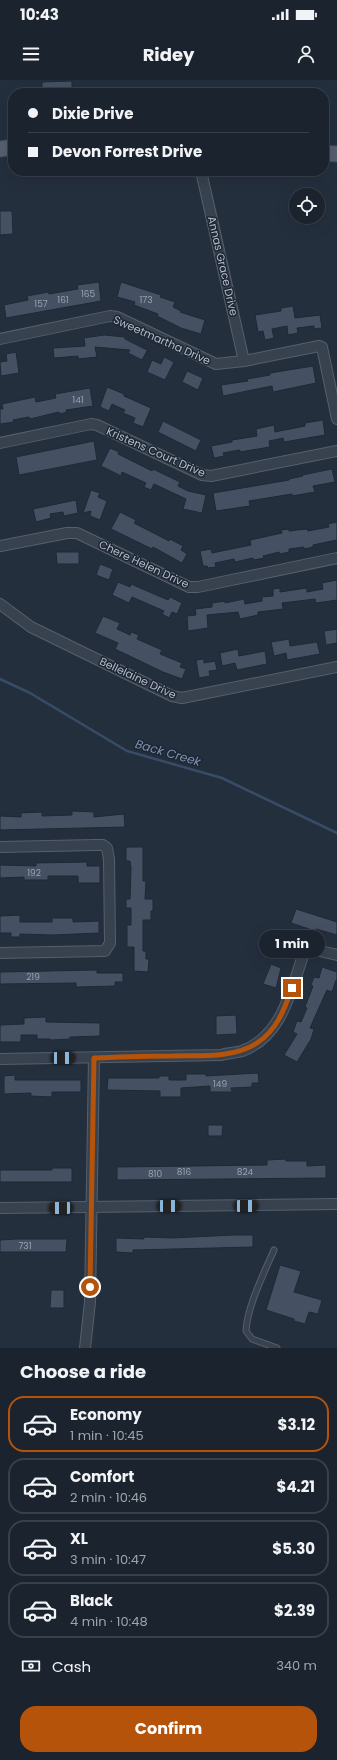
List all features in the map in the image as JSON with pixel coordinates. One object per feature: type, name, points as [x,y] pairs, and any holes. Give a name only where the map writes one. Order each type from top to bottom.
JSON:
[{"type":"street","name":"Annas Grace Drive","points":[[202,176],[244,361]]},
{"type":"street","name":"Sweetmartha Drive","points":[[0,338],[110,316],[117,317],[216,364],[244,361],[319,346],[322,347],[337,419]]},
{"type":"street","name":"Kristens Court Drive","points":[[0,443],[91,424],[97,425],[202,475],[211,476],[337,452]]},
{"type":"street","name":"Chere Helen Drive","points":[[0,546],[67,533],[76,533],[190,587],[198,587],[337,558]]},
{"type":"street","name":"Bellelaine Drive","points":[[0,604],[31,627],[172,696],[182,698],[337,667]]},
{"type":"street","points":[[0,847],[103,845],[107,848],[109,859],[110,943],[105,950],[0,953]]},
{"type":"street","points":[[0,1059],[220,1055],[242,1051],[257,1043],[277,1024],[283,1013],[307,948],[337,955]]},
{"type":"street","points":[[85,1348],[90,1302],[94,1058]]},
{"type":"street","points":[[0,1208],[337,1204]]},
{"type":"lane","points":[[274,1250],[264,1272],[247,1321],[246,1331],[252,1339],[277,1348]]},
{"type":"building","points":[[72,81],[72,88],[42,88],[42,82]]},
{"type":"building","points":[[0,211],[12,211],[13,234],[0,235]]},
{"type":"building","points":[[99,282],[101,301],[6,318],[4,305],[28,300],[27,296],[78,289],[77,285]]},
{"type":"building","points":[[121,282],[161,295],[160,297],[175,302],[173,307],[181,311],[180,312],[205,320],[201,334],[181,328],[157,316],[158,314],[134,305],[135,302],[117,297]]},
{"type":"building","points":[[293,306],[295,318],[320,315],[322,328],[314,329],[314,326],[297,328],[298,333],[288,335],[287,326],[272,329],[274,338],[265,340],[263,331],[258,332],[255,315],[281,311],[281,308]]},
{"type":"building","points":[[104,335],[125,337],[125,339],[149,351],[147,351],[142,360],[128,353],[130,350],[95,347],[97,357],[78,359],[78,356],[54,358],[53,348],[85,346],[84,338]]},
{"type":"building","points":[[16,352],[19,373],[1,376],[0,362],[7,361],[6,354]]},
{"type":"building","points":[[164,357],[174,362],[165,380],[147,372],[152,360],[161,364]]},
{"type":"building","points":[[313,366],[316,383],[273,392],[272,386],[223,396],[221,385],[248,381],[247,379],[270,375],[270,373]]},
{"type":"building","points":[[187,371],[203,378],[198,390],[182,382]]},
{"type":"building","points":[[107,387],[151,408],[143,427],[133,423],[135,418],[123,413],[125,410],[112,404],[109,411],[100,407]]},
{"type":"building","points":[[90,388],[93,406],[66,410],[67,412],[60,414],[59,412],[30,419],[29,417],[13,420],[14,422],[0,424],[0,409],[3,409],[2,404],[35,397],[36,402],[56,398],[55,394]]},
{"type":"building","points":[[323,420],[325,435],[284,442],[283,438],[269,441],[270,447],[223,453],[224,456],[214,458],[211,446],[232,442],[232,440],[257,436],[256,429],[274,425],[275,432],[305,426],[305,423]]},
{"type":"building","points":[[163,421],[201,440],[196,451],[158,432]]},
{"type":"building","points":[[94,441],[97,460],[19,475],[16,457]]},
{"type":"building","points":[[110,448],[119,452],[118,454],[152,471],[153,469],[180,482],[178,486],[188,491],[206,495],[202,513],[183,509],[186,499],[154,484],[151,490],[144,487],[146,483],[122,472],[121,476],[101,466]]},
{"type":"building","points":[[332,469],[335,482],[313,486],[315,492],[249,501],[250,506],[216,511],[213,493],[289,480],[303,476],[302,475]]},
{"type":"building","points":[[91,490],[100,493],[98,497],[107,501],[100,520],[90,516],[91,511],[83,513]]},
{"type":"building","points":[[76,500],[78,513],[64,516],[63,512],[50,514],[51,518],[36,522],[33,509]]},
{"type":"building","points":[[120,512],[136,520],[134,523],[169,541],[170,539],[183,546],[181,550],[187,554],[182,563],[153,547],[152,549],[111,529]]},
{"type":"building","points":[[337,522],[337,540],[313,545],[313,547],[304,549],[304,547],[289,549],[289,552],[280,554],[279,552],[254,560],[253,558],[235,562],[234,559],[215,563],[216,567],[208,568],[207,566],[203,566],[200,551],[211,549],[212,553],[251,545],[250,540],[282,533],[281,530],[289,529],[289,531],[307,529],[308,531],[329,527],[328,524]]},
{"type":"building","points":[[56,552],[79,552],[79,564],[57,564]]},
{"type":"building","points":[[100,564],[113,569],[109,580],[96,575]]},
{"type":"building","points":[[337,580],[337,600],[316,603],[315,599],[282,603],[283,609],[258,612],[258,615],[240,619],[238,612],[207,615],[208,628],[188,631],[187,616],[196,615],[195,609],[212,607],[212,603],[225,601],[225,603],[244,599],[245,604],[262,601],[262,597],[273,596],[273,589],[280,588],[280,592],[307,588],[307,592],[323,589],[322,583]]},
{"type":"building","points":[[118,582],[130,587],[131,584],[168,600],[170,597],[182,603],[177,614],[172,612],[169,618],[162,614],[164,611],[132,597],[129,603],[112,595]]},
{"type":"building","points":[[103,616],[120,623],[117,629],[130,635],[131,632],[139,635],[137,639],[162,650],[160,654],[182,663],[180,667],[186,669],[182,679],[163,672],[115,649],[118,643],[95,633]]},
{"type":"building","points":[[337,629],[337,643],[326,645],[324,631]]},
{"type":"building","points":[[289,639],[290,646],[317,642],[320,654],[287,660],[286,653],[274,656],[271,642]]},
{"type":"building","points":[[238,649],[239,656],[265,651],[267,664],[237,670],[235,663],[222,666],[220,653]]},
{"type":"building","points":[[204,659],[204,663],[215,661],[217,670],[209,671],[210,676],[199,678],[196,660]]},
{"type":"building","points":[[72,811],[94,812],[94,817],[124,814],[125,827],[0,830],[0,816],[21,817],[21,813],[42,812],[42,816],[72,815]]},
{"type":"building","points":[[126,847],[143,847],[143,881],[146,881],[145,899],[153,899],[151,920],[143,920],[143,951],[146,951],[146,959],[149,959],[148,972],[134,971],[134,947],[127,947],[127,925],[131,925],[131,908],[126,908],[126,899],[130,899],[131,868],[130,861],[126,861]]},
{"type":"building","points":[[87,862],[87,866],[100,866],[100,883],[78,883],[78,876],[48,876],[48,880],[24,880],[24,877],[0,878],[0,865],[36,866],[36,863]]},
{"type":"building","points":[[296,909],[337,922],[337,935],[316,929],[315,931],[291,923]]},
{"type":"building","points":[[20,915],[20,922],[52,922],[52,918],[73,918],[73,922],[99,921],[99,933],[52,935],[20,934],[20,937],[11,937],[11,933],[0,933],[0,916]]},
{"type":"building","points":[[277,941],[291,945],[287,955],[273,951]]},
{"type":"building","points":[[271,964],[281,968],[276,988],[263,984]]},
{"type":"building","points":[[322,967],[337,972],[337,980],[332,992],[327,990],[310,1028],[314,1029],[311,1039],[297,1062],[284,1055],[297,1034],[293,1032],[297,1021],[301,1022],[307,1008],[305,1007],[313,986],[311,985],[314,977],[319,978]]},
{"type":"building","points":[[97,970],[97,973],[123,973],[123,982],[115,982],[115,986],[76,987],[76,983],[0,984],[0,972]]},
{"type":"building","points":[[236,1015],[237,1034],[216,1035],[216,1016]]},
{"type":"building","points":[[46,1017],[46,1022],[100,1023],[100,1036],[70,1037],[70,1039],[50,1040],[37,1039],[37,1035],[21,1035],[21,1042],[0,1042],[0,1025],[24,1024],[24,1018]]},
{"type":"building","points":[[258,1073],[259,1083],[252,1083],[252,1087],[231,1088],[232,1092],[210,1092],[210,1086],[181,1088],[181,1097],[160,1097],[160,1091],[107,1090],[108,1078],[159,1078],[159,1076],[169,1076],[169,1080],[186,1080],[186,1074],[206,1074],[206,1076]]},
{"type":"building","points":[[15,1075],[15,1080],[81,1080],[81,1092],[52,1092],[52,1097],[31,1096],[31,1093],[4,1094],[4,1076]]},
{"type":"building","points":[[208,1125],[223,1125],[222,1136],[208,1136]]},
{"type":"building","points":[[286,1159],[286,1161],[307,1161],[307,1166],[326,1165],[326,1178],[117,1180],[117,1167],[267,1165],[267,1160]]},
{"type":"building","points":[[52,1168],[72,1168],[72,1182],[0,1182],[0,1170],[52,1170]]},
{"type":"building","points":[[253,1235],[253,1247],[133,1250],[133,1253],[116,1252],[116,1238],[144,1239],[144,1237],[172,1238]]},
{"type":"building","points":[[67,1239],[66,1252],[0,1252],[0,1240]]},
{"type":"building","points":[[280,1265],[301,1271],[294,1292],[322,1300],[318,1314],[309,1312],[305,1324],[266,1310]]},
{"type":"building","points":[[51,1290],[64,1290],[64,1308],[50,1308]]},
{"type":"waterway","name":"Back Creek","points":[[0,679],[30,693],[127,751],[222,778],[337,833]]},
{"type":"route","points":[[90,1287],[94,1058],[220,1055],[242,1051],[257,1043],[277,1024],[283,1013],[292,988]]}]
